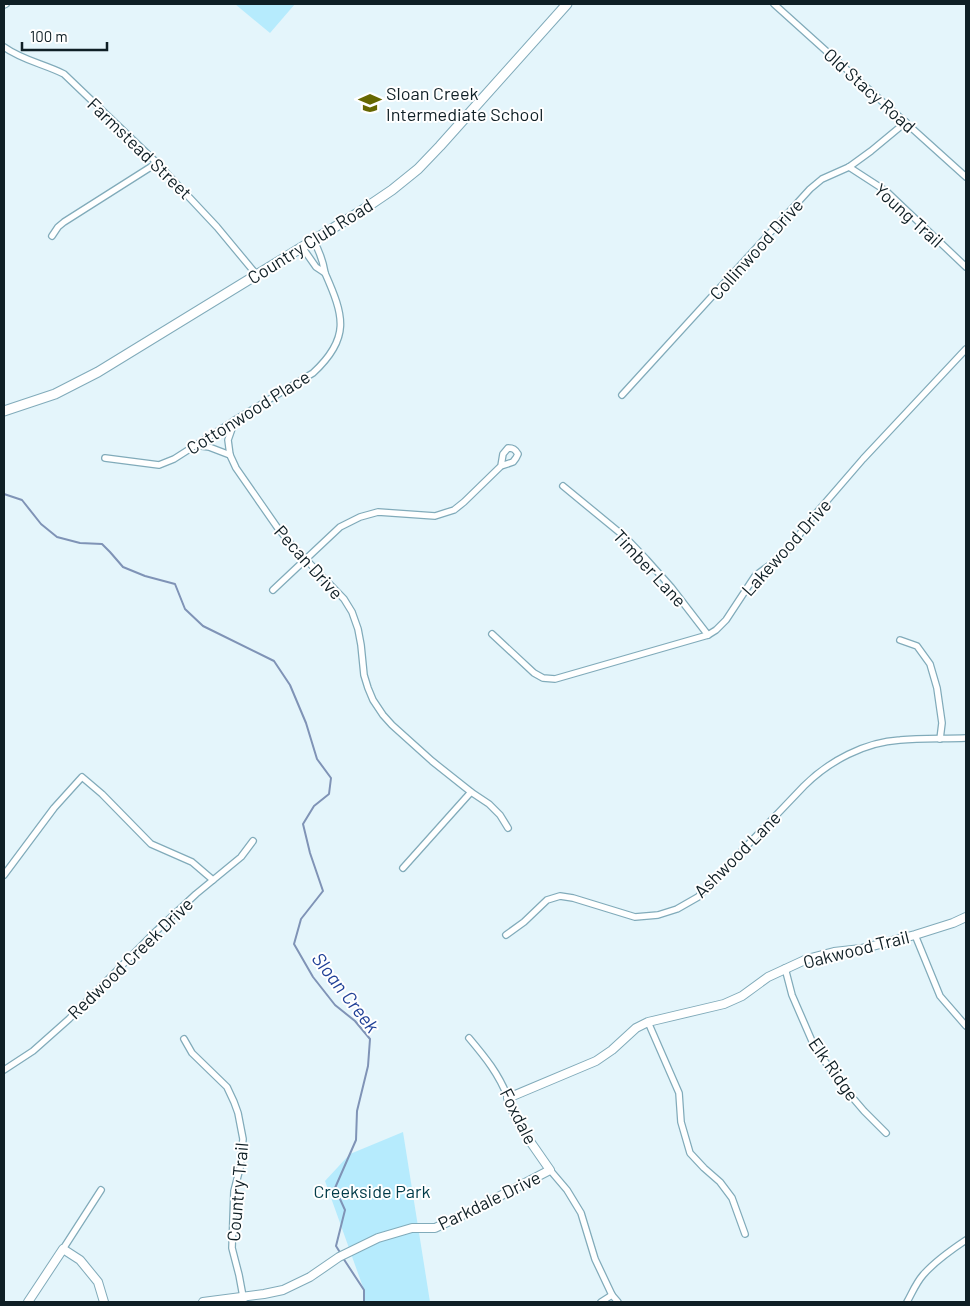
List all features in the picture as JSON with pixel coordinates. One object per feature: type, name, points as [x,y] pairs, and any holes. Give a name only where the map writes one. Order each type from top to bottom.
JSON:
[{"type":"main road","name":"Country Club Road","points":[[4,411],[55,394],[98,372],[361,211],[392,190],[418,169],[440,146],[567,4]]},
{"type":"street","name":"Old Stacy Road","points":[[774,4],[966,177]]},
{"type":"street","name":"Farmstead Street","points":[[4,47],[15,55],[64,74],[157,163],[211,220],[256,274]]},
{"type":"street","name":"Collinwood Drive","points":[[622,395],[810,189],[822,179],[849,167],[906,122]]},
{"type":"street","points":[[52,236],[64,222],[157,163]]},
{"type":"street","name":"Young Trail","points":[[849,167],[886,191],[966,267]]},
{"type":"street","name":"Cottonwood Place","points":[[105,458],[159,465],[174,459],[313,373],[324,363],[333,351],[339,336],[340,316],[337,300],[325,273],[318,250],[312,240]]},
{"type":"street","name":"Cottonwood Place","points":[[302,247],[316,267],[325,273]]},
{"type":"street","name":"Lakewood Drive","points":[[492,634],[534,673],[542,678],[555,679],[708,635],[726,620],[755,576],[778,559],[791,546],[806,525],[863,459],[966,349]]},
{"type":"street","points":[[194,445],[230,455],[228,440],[235,420]]},
{"type":"street","name":"Pecan Drive","points":[[230,455],[236,468],[277,528],[344,599],[352,612],[358,629],[364,675],[373,700],[383,715],[432,761],[489,804],[500,815],[508,828]]},
{"type":"street","points":[[273,590],[340,527],[360,517],[378,512],[435,516],[454,510],[501,466]]},
{"type":"street","name":"Timber Lane","points":[[563,486],[625,536],[665,580],[708,635]]},
{"type":"street","points":[[900,640],[916,646],[930,664],[937,688],[942,723],[940,739]]},
{"type":"street","name":"Ashwood Lane","points":[[506,935],[524,922],[547,900],[560,896],[573,898],[635,917],[658,915],[677,909],[698,897],[804,786],[827,767],[863,748],[882,742],[966,738]]},
{"type":"street","points":[[4,875],[54,808],[82,777],[102,794],[151,844],[192,862],[213,880]]},
{"type":"street","points":[[403,868],[471,792]]},
{"type":"street","name":"Redwood Creek Drive","points":[[4,1070],[33,1051],[62,1025],[152,935],[196,894],[241,858],[253,841]]},
{"type":"street","name":"Oakwood Trail","points":[[508,1098],[596,1061],[612,1050],[636,1028],[648,1022],[724,1004],[742,996],[768,977],[785,968],[822,954],[861,949],[914,935],[966,917]]},
{"type":"street","points":[[914,935],[940,996],[966,1026]]},
{"type":"street","name":"Elk Ridge","points":[[785,968],[792,995],[815,1048],[846,1090],[886,1133]]},
{"type":"street","points":[[648,1022],[679,1093],[681,1122],[690,1153],[720,1182],[732,1198],[745,1234]]},
{"type":"street","name":"Foxdale","points":[[469,1038],[502,1082],[515,1116],[525,1134],[550,1170],[567,1190],[581,1214],[595,1259],[612,1295],[618,1302]]},
{"type":"street","name":"Country Trail","points":[[184,1039],[192,1053],[227,1087],[238,1113],[243,1139],[240,1168],[234,1191],[232,1248],[244,1300]]},
{"type":"street","name":"Parkdale Drive","points":[[203,1302],[244,1300],[283,1290],[310,1277],[339,1257],[378,1238],[412,1228],[435,1228],[550,1170]]},
{"type":"street","points":[[28,1302],[101,1190]]},
{"type":"street","points":[[907,1302],[922,1275],[966,1240]]},
{"type":"street","points":[[63,1249],[80,1260],[98,1282],[104,1302]]},
{"type":"street","points":[[601,1302],[612,1295]]},
{"type":"green space","points":[[235,4],[295,4],[270,33]]},
{"type":"green space","name":"Creekside Park","points":[[403,1132],[430,1302],[364,1302],[364,1290],[325,1181],[350,1154]]},
{"type":"waterway","name":"Sloan Creek","points":[[4,494],[22,500],[41,524],[57,537],[80,543],[102,544],[123,567],[145,576],[175,584],[185,609],[203,626],[274,661],[290,685],[306,723],[317,759],[331,778],[329,794],[314,806],[303,824],[310,853],[323,891],[301,919],[294,944],[313,977],[335,1005],[355,1021],[370,1039],[368,1066],[357,1111],[356,1140],[335,1188],[345,1210],[336,1246],[341,1254]]},
{"type":"waterway","name":"Sloan Creek","points":[[343,1258],[364,1290],[364,1302]]},
{"type":"place","name":"Sloan Creek Intermediate School","points":[[370,103]]}]
